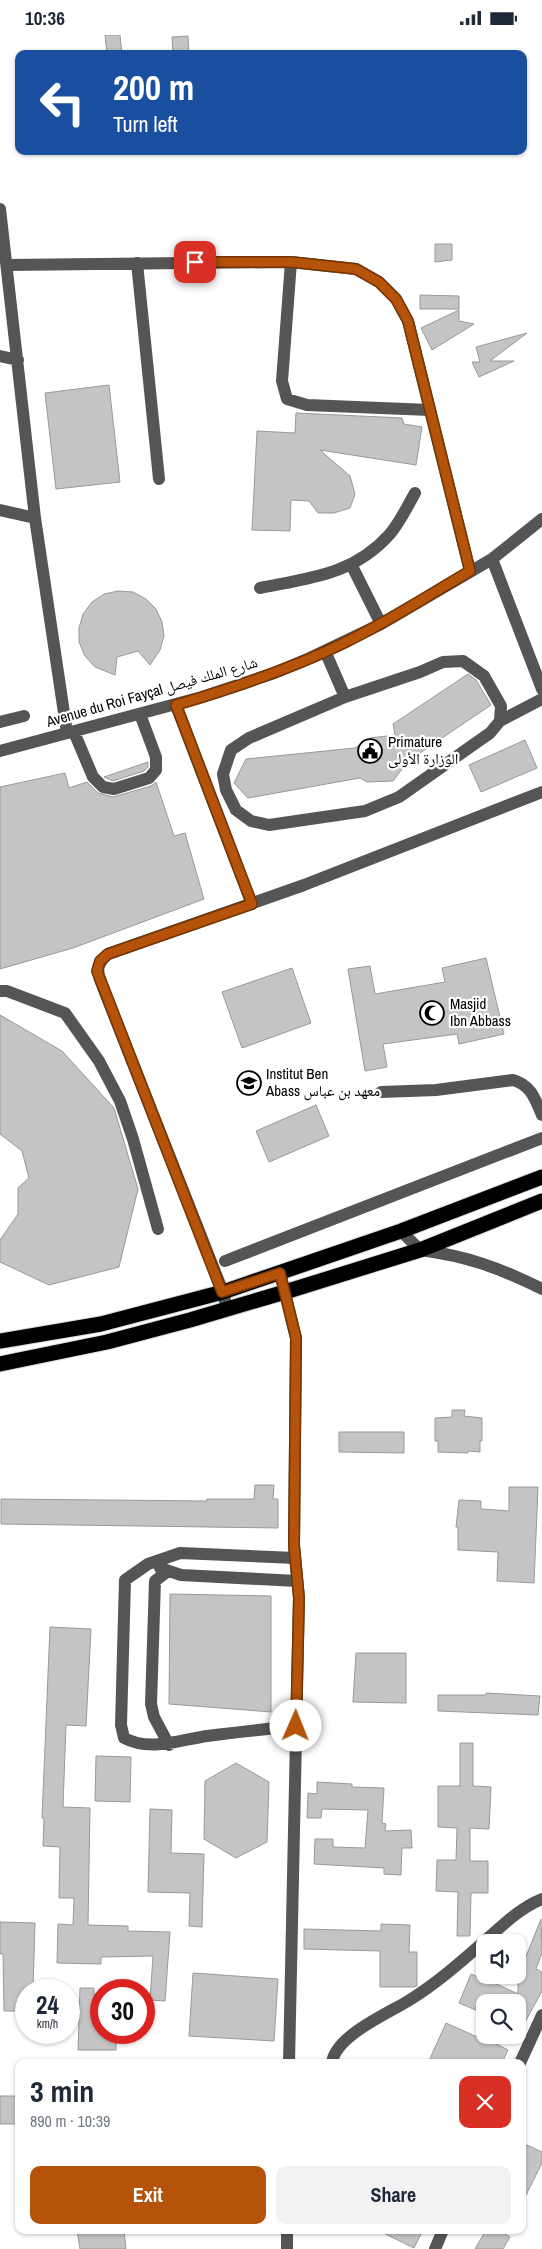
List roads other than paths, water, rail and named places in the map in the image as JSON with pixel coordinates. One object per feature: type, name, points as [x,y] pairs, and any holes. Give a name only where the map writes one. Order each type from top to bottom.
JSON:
[{"type":"highway","points":[[0,1341],[101,1324],[222,1292],[401,1231],[542,1177]]},
{"type":"highway","points":[[0,1364],[107,1342],[285,1292],[420,1250],[542,1201]]},
{"type":"street","points":[[0,209],[35,518],[70,733],[93,777],[103,787],[114,789],[149,778],[156,770],[156,757],[140,714]]},
{"type":"street","points":[[7,265],[291,262],[356,269],[379,282],[396,299],[408,321],[470,571]]},
{"type":"street","points":[[291,262],[282,381],[287,399],[307,405],[430,410]]},
{"type":"street","points":[[137,263],[159,479]]},
{"type":"street","points":[[0,356],[18,360]]},
{"type":"street","points":[[260,588],[324,575],[368,556],[390,534],[415,493]]},
{"type":"street","points":[[0,510],[35,518]]},
{"type":"street","name":"Avenue du Roi Fayçal شارع الملك فيصل","points":[[0,751],[176,705],[274,673],[326,651],[381,624],[492,559],[542,519]]},
{"type":"street","points":[[492,559],[542,689]]},
{"type":"street","points":[[351,564],[381,624]]},
{"type":"street","points":[[326,651],[345,697]]},
{"type":"street","points":[[500,721],[501,706],[484,676],[463,661],[443,661],[345,697],[249,738],[231,751],[223,774],[226,790],[236,810],[251,821],[269,825],[365,811],[399,797],[490,733],[500,721],[542,699]]},
{"type":"street","points":[[176,705],[252,904]]},
{"type":"street","points":[[0,722],[24,716]]},
{"type":"street","points":[[227,1309],[97,971],[100,961],[108,954],[252,904],[542,792]]},
{"type":"street","points":[[0,991],[7,991],[65,1013],[99,1061],[120,1101],[131,1131],[158,1229]]},
{"type":"street","points":[[381,1092],[436,1090],[513,1080],[519,1081],[530,1089],[542,1115]]},
{"type":"street","points":[[225,1261],[542,1138]]},
{"type":"street","points":[[401,1231],[420,1250],[447,1253],[475,1260],[542,1289]]},
{"type":"street","points":[[280,1273],[296,1338],[295,1559],[299,1598],[289,2059]]},
{"type":"street","points":[[295,1559],[180,1553],[148,1564],[124,1579],[121,1725],[124,1738],[136,1744],[169,1745],[206,1736],[296,1726]]},
{"type":"street","points":[[148,1564],[181,1575],[297,1581]]},
{"type":"street","points":[[168,1571],[155,1581],[150,1704],[154,1717],[169,1745]]},
{"type":"street","points":[[334,2059],[344,2041],[409,2000],[444,1975],[520,1910],[542,1899]]},
{"type":"street","points":[[522,2059],[542,2015]]},
{"type":"street","points":[[287,2234],[287,2249]]},
{"type":"street","points":[[435,2249],[441,2234]]},
{"type":"place","name":"Primature الوزارة الأولى","points":[[370,751]]},
{"type":"place","name":"Masjid Ibn Abbass","points":[[432,1013]]},
{"type":"place","name":"Institut Ben Abass معهد بن عباس","points":[[249,1083]]}]
